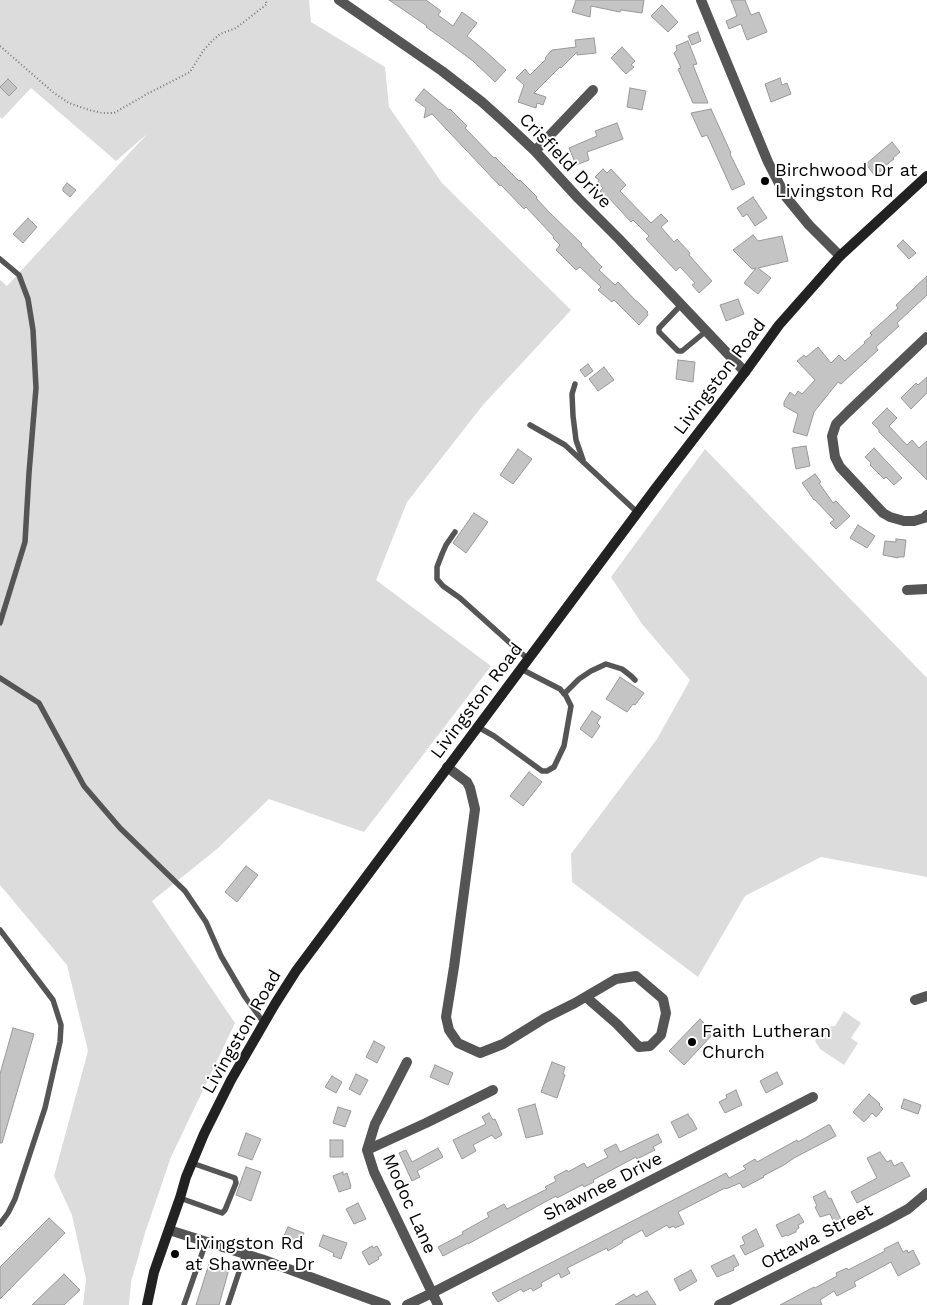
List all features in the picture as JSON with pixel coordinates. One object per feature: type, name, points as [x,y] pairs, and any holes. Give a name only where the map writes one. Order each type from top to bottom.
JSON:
[{"type":"main road","name":"Livingston Road","points":[[147,1305],[154,1272],[186,1177],[204,1134],[231,1080],[296,971],[779,325],[840,256],[927,176]]},
{"type":"street","name":"Crisfield Drive","points":[[339,0],[442,70],[482,102],[535,151],[744,372]]},
{"type":"street","points":[[701,0],[768,162],[786,197],[809,225],[840,256]]},
{"type":"street","points":[[535,151],[593,90]]},
{"type":"street","points":[[927,337],[836,424],[832,436],[835,457],[840,468],[883,513],[904,521],[924,518],[927,514]]},
{"type":"street","points":[[907,590],[927,589]]},
{"type":"street","points":[[448,767],[467,782],[476,809],[446,1017],[449,1030],[458,1043],[480,1053],[504,1044],[545,1018],[616,979],[636,976],[662,999],[666,1013],[661,1035],[650,1046],[639,1047],[617,1024],[586,997]]},
{"type":"street","points":[[915,1000],[927,996]]},
{"type":"street","name":"Modoc Lane","points":[[407,1062],[375,1124],[368,1150],[374,1172],[438,1305]]},
{"type":"street","points":[[368,1150],[493,1090]]},
{"type":"street","name":"Shawnee Drive","points":[[407,1305],[813,1097]]},
{"type":"street","name":"Ottawa Street","points":[[719,1305],[884,1222],[908,1209],[927,1193]]},
{"type":"street","points":[[169,1230],[245,1254],[386,1305]]},
{"type":"lane","points":[[0,259],[19,275],[28,299],[33,330],[36,388],[28,474],[25,542],[0,623]]},
{"type":"lane","points":[[681,306],[659,328],[659,332],[678,351],[682,351],[706,332]]},
{"type":"lane","points":[[575,384],[572,394],[572,416],[576,440],[583,462]]},
{"type":"lane","points":[[530,425],[565,446],[638,513]]},
{"type":"lane","points":[[455,532],[446,545],[437,567],[437,579],[529,660]]},
{"type":"lane","points":[[564,694],[590,671],[606,664],[622,669],[635,680]]},
{"type":"lane","points":[[478,727],[494,736],[542,772],[554,767],[564,746],[571,706],[560,689],[522,669]]},
{"type":"lane","points":[[0,678],[39,703],[84,786],[120,828],[185,891],[206,922],[221,956],[264,1023]]},
{"type":"lane","points":[[0,930],[53,1000],[61,1024],[60,1042],[45,1108],[15,1199],[0,1224]]},
{"type":"lane","points":[[180,1198],[222,1213],[236,1183],[235,1178],[192,1163]]},
{"type":"lane","points":[[184,1305],[206,1242]]},
{"type":"lane","points":[[228,1305],[245,1254]]},
{"type":"path","points":[[0,46],[54,93],[69,103],[102,113],[114,113],[190,72],[202,51],[212,41],[220,34],[236,28],[267,4],[265,0]]},
{"type":"shaded area","points":[[0,0],[309,0],[311,22],[385,67],[389,107],[442,183],[571,310],[483,405],[407,502],[376,580],[491,666],[364,832],[269,799],[217,849],[152,901],[235,1023],[171,1157],[145,1233],[131,1282],[129,1305],[83,1305],[86,1279],[72,1215],[54,1176],[88,1051],[67,965],[0,885],[0,280],[7,286],[147,134],[116,161],[31,88],[2,119],[0,117]]},
{"type":"shaded area","points":[[705,449],[927,678],[927,877],[821,857],[745,896],[698,977],[572,882],[571,854],[657,739],[690,680],[642,624],[611,577]]},
{"type":"shaded area","points":[[844,1011],[861,1023],[851,1038],[858,1043],[844,1065],[820,1049],[815,1041],[825,1027],[835,1026]]},
{"type":"building","points":[[389,0],[426,0],[441,11],[438,15],[453,26],[462,12],[477,23],[467,36],[506,70],[495,82],[473,61]]},
{"type":"building","points":[[576,0],[644,0],[642,13],[621,10],[620,12],[591,6],[590,17],[572,12]]},
{"type":"building","points":[[731,0],[745,0],[751,15],[759,12],[767,32],[747,40],[741,24],[729,29],[726,21],[737,16]]},
{"type":"building","points":[[662,5],[678,22],[668,32],[651,16]]},
{"type":"building","points":[[698,32],[701,41],[692,45],[688,36]]},
{"type":"building","points":[[594,38],[596,53],[577,55],[577,52],[534,93],[546,97],[543,105],[537,103],[536,108],[518,102],[524,85],[516,78],[525,69],[530,75],[552,50],[576,47],[575,40]]},
{"type":"building","points":[[688,41],[697,64],[693,65],[708,103],[693,103],[678,69],[681,68],[674,53],[677,50],[676,46]]},
{"type":"building","points":[[622,47],[635,61],[631,65],[634,67],[626,74],[611,58]]},
{"type":"building","points":[[780,78],[782,85],[787,83],[791,94],[771,102],[765,84]]},
{"type":"building","points":[[8,79],[17,88],[9,96],[0,87]]},
{"type":"building","points":[[630,88],[646,91],[642,110],[627,107]]},
{"type":"building","points":[[424,89],[450,109],[467,126],[465,128],[494,158],[537,197],[602,267],[599,270],[615,285],[618,282],[648,312],[648,315],[639,325],[614,300],[612,302],[598,290],[601,287],[580,267],[576,270],[556,250],[560,245],[554,237],[526,207],[524,209],[500,186],[432,114],[424,118],[426,108],[415,100]]},
{"type":"building","points":[[711,109],[745,184],[732,190],[707,135],[702,137],[691,113]]},
{"type":"building","points":[[617,123],[623,139],[587,152],[589,160],[576,165],[569,148],[597,136],[595,131]]},
{"type":"building","points":[[892,142],[900,152],[875,176],[866,164]]},
{"type":"building","points":[[603,169],[607,173],[611,169],[626,185],[620,191],[651,223],[661,214],[668,221],[661,227],[674,242],[677,239],[712,281],[699,293],[692,285],[695,283],[680,267],[676,271],[646,239],[649,236],[633,220],[631,222],[600,191],[603,188],[595,177]]},
{"type":"building","points":[[67,183],[76,190],[70,197],[63,191]]},
{"type":"building","points":[[753,197],[767,218],[755,226],[747,214],[743,217],[737,208]]},
{"type":"building","points":[[28,218],[37,227],[23,243],[13,234]]},
{"type":"building","points":[[753,235],[758,241],[782,236],[788,261],[758,268],[771,278],[758,294],[744,283],[756,268],[752,269],[733,250]]},
{"type":"building","points":[[903,240],[916,253],[909,259],[897,246]]},
{"type":"building","points":[[927,276],[927,295],[897,323],[899,326],[876,347],[878,350],[841,384],[838,382],[814,412],[807,436],[793,432],[798,414],[784,406],[784,402],[790,392],[795,396],[798,391],[802,394],[815,380],[797,361],[804,355],[806,357],[818,347],[831,363],[839,355],[845,361],[865,343],[872,335],[870,333],[898,308],[896,305]]},
{"type":"building","points":[[738,299],[744,314],[726,321],[720,305]]},
{"type":"building","points":[[678,360],[695,362],[693,382],[676,379]]},
{"type":"building","points":[[588,364],[593,371],[585,377],[580,370]]},
{"type":"building","points":[[604,367],[614,380],[598,391],[589,379]]},
{"type":"building","points":[[927,377],[927,393],[911,409],[901,398],[916,383],[918,385]]},
{"type":"building","points":[[887,408],[897,418],[889,426],[907,445],[912,440],[919,448],[927,441],[927,480],[872,423]]},
{"type":"building","points":[[806,446],[810,466],[796,469],[792,448]]},
{"type":"building","points":[[874,448],[902,478],[894,485],[886,477],[884,479],[865,457]]},
{"type":"building","points":[[518,449],[532,459],[513,484],[500,475]]},
{"type":"building","points":[[815,474],[833,503],[836,501],[850,516],[836,529],[830,523],[834,520],[814,500],[802,483]]},
{"type":"building","points":[[474,513],[488,522],[466,553],[453,543]]},
{"type":"building","points":[[858,525],[875,536],[867,548],[850,538]]},
{"type":"building","points":[[896,539],[906,540],[904,557],[898,558],[883,555],[885,541],[896,542]]},
{"type":"building","points":[[620,677],[644,693],[627,712],[606,699]]},
{"type":"building","points":[[592,711],[601,717],[597,723],[600,726],[592,738],[580,729]]},
{"type":"building","points":[[529,772],[542,782],[523,806],[510,796]]},
{"type":"building","points":[[246,866],[258,875],[237,902],[225,892]]},
{"type":"building","name":"Faith Lutheran Church","points":[[700,1019],[714,1033],[684,1065],[669,1051]]},
{"type":"building","points":[[13,1028],[34,1034],[2,1143],[0,1143],[0,1074]]},
{"type":"building","points":[[374,1041],[385,1047],[377,1063],[366,1057]]},
{"type":"building","points":[[552,1062],[565,1067],[563,1074],[565,1075],[557,1098],[541,1092]]},
{"type":"building","points":[[435,1065],[453,1073],[448,1085],[430,1077]]},
{"type":"building","points":[[777,1072],[783,1084],[766,1093],[760,1081]]},
{"type":"building","points":[[356,1074],[368,1080],[360,1095],[349,1089]]},
{"type":"building","points":[[332,1076],[342,1082],[336,1093],[325,1087]]},
{"type":"building","points":[[736,1090],[742,1105],[725,1113],[719,1102],[727,1098],[726,1095]]},
{"type":"building","points":[[869,1094],[883,1109],[876,1117],[872,1113],[864,1122],[853,1112]]},
{"type":"building","points":[[904,1099],[921,1105],[918,1114],[901,1108]]},
{"type":"building","points":[[535,1104],[543,1134],[526,1138],[518,1109]]},
{"type":"building","points":[[338,1107],[351,1111],[345,1127],[333,1123]]},
{"type":"building","points":[[489,1113],[493,1120],[495,1119],[502,1135],[495,1139],[492,1135],[473,1145],[476,1151],[462,1159],[453,1140],[486,1124],[482,1117]]},
{"type":"building","points":[[688,1114],[697,1129],[679,1138],[671,1122]]},
{"type":"building","points":[[830,1125],[836,1136],[743,1188],[740,1183],[725,1188],[678,1212],[684,1224],[675,1228],[674,1226],[669,1228],[667,1225],[646,1237],[642,1230],[608,1251],[607,1248],[567,1268],[570,1273],[561,1278],[559,1273],[541,1283],[542,1286],[533,1291],[531,1288],[523,1292],[521,1289],[498,1302],[492,1293],[726,1173],[729,1178],[746,1169],[743,1166],[755,1159],[757,1162]]},
{"type":"building","points":[[246,1133],[261,1139],[252,1160],[238,1155]]},
{"type":"building","points":[[658,1134],[662,1142],[653,1147],[655,1150],[637,1159],[636,1157],[593,1180],[594,1182],[584,1187],[582,1185],[557,1198],[556,1196],[443,1256],[438,1247],[489,1217],[487,1213],[504,1204],[507,1209],[547,1189],[545,1187],[556,1181],[554,1177],[567,1170],[568,1172],[584,1163],[587,1168],[608,1157],[604,1150],[616,1144],[620,1152]]},
{"type":"building","points":[[330,1140],[343,1140],[343,1157],[330,1157]]},
{"type":"building","points":[[438,1148],[443,1157],[417,1171],[420,1177],[412,1181],[399,1153],[406,1150],[412,1162]]},
{"type":"building","points":[[880,1152],[887,1162],[891,1160],[894,1166],[902,1162],[910,1176],[857,1203],[851,1192],[877,1178],[867,1158]]},
{"type":"building","points":[[246,1167],[261,1172],[251,1201],[236,1195]]},
{"type":"building","points":[[343,1172],[343,1175],[347,1173],[351,1188],[339,1192],[333,1176]]},
{"type":"building","points":[[825,1191],[829,1199],[831,1198],[844,1226],[837,1229],[830,1214],[820,1217],[815,1207],[817,1206],[813,1197]]},
{"type":"building","points":[[358,1203],[366,1219],[354,1224],[346,1209]]},
{"type":"building","points":[[799,1214],[804,1222],[798,1225],[799,1228],[796,1232],[782,1237],[776,1225]]},
{"type":"building","points":[[49,1218],[65,1233],[0,1299],[0,1267]]},
{"type":"building","points":[[288,1227],[304,1233],[300,1244],[283,1238]]},
{"type":"building","points":[[756,1229],[764,1246],[745,1255],[740,1246],[745,1244],[742,1237]]},
{"type":"building","points":[[323,1235],[347,1243],[341,1259],[333,1256],[334,1253],[319,1246]]},
{"type":"building","points":[[898,1242],[903,1252],[907,1250],[908,1253],[913,1250],[920,1264],[898,1276],[891,1262],[854,1282],[856,1286],[837,1296],[834,1291],[820,1300],[822,1305],[780,1305],[837,1276],[836,1273],[847,1268],[848,1270],[885,1251],[884,1249]]},
{"type":"building","points":[[372,1246],[373,1248],[377,1246],[382,1255],[369,1265],[362,1252]]},
{"type":"building","points":[[734,1255],[739,1265],[733,1268],[734,1270],[717,1277],[711,1266]]},
{"type":"building","points":[[209,1264],[229,1269],[219,1305],[196,1305]]},
{"type":"building","points":[[691,1270],[697,1281],[680,1291],[674,1279]]},
{"type":"building","points":[[64,1274],[80,1290],[64,1305],[32,1305]]},
{"type":"building","points":[[647,1291],[656,1305],[615,1305],[634,1294],[636,1297]]},
{"type":"place","name":"Birchwood Dr at Livingston Rd","points":[[765,181]]},
{"type":"place","name":"Faith Lutheran Church","points":[[692,1042]]},
{"type":"place","name":"Livingston Rd at Shawnee Dr","points":[[175,1254]]}]
